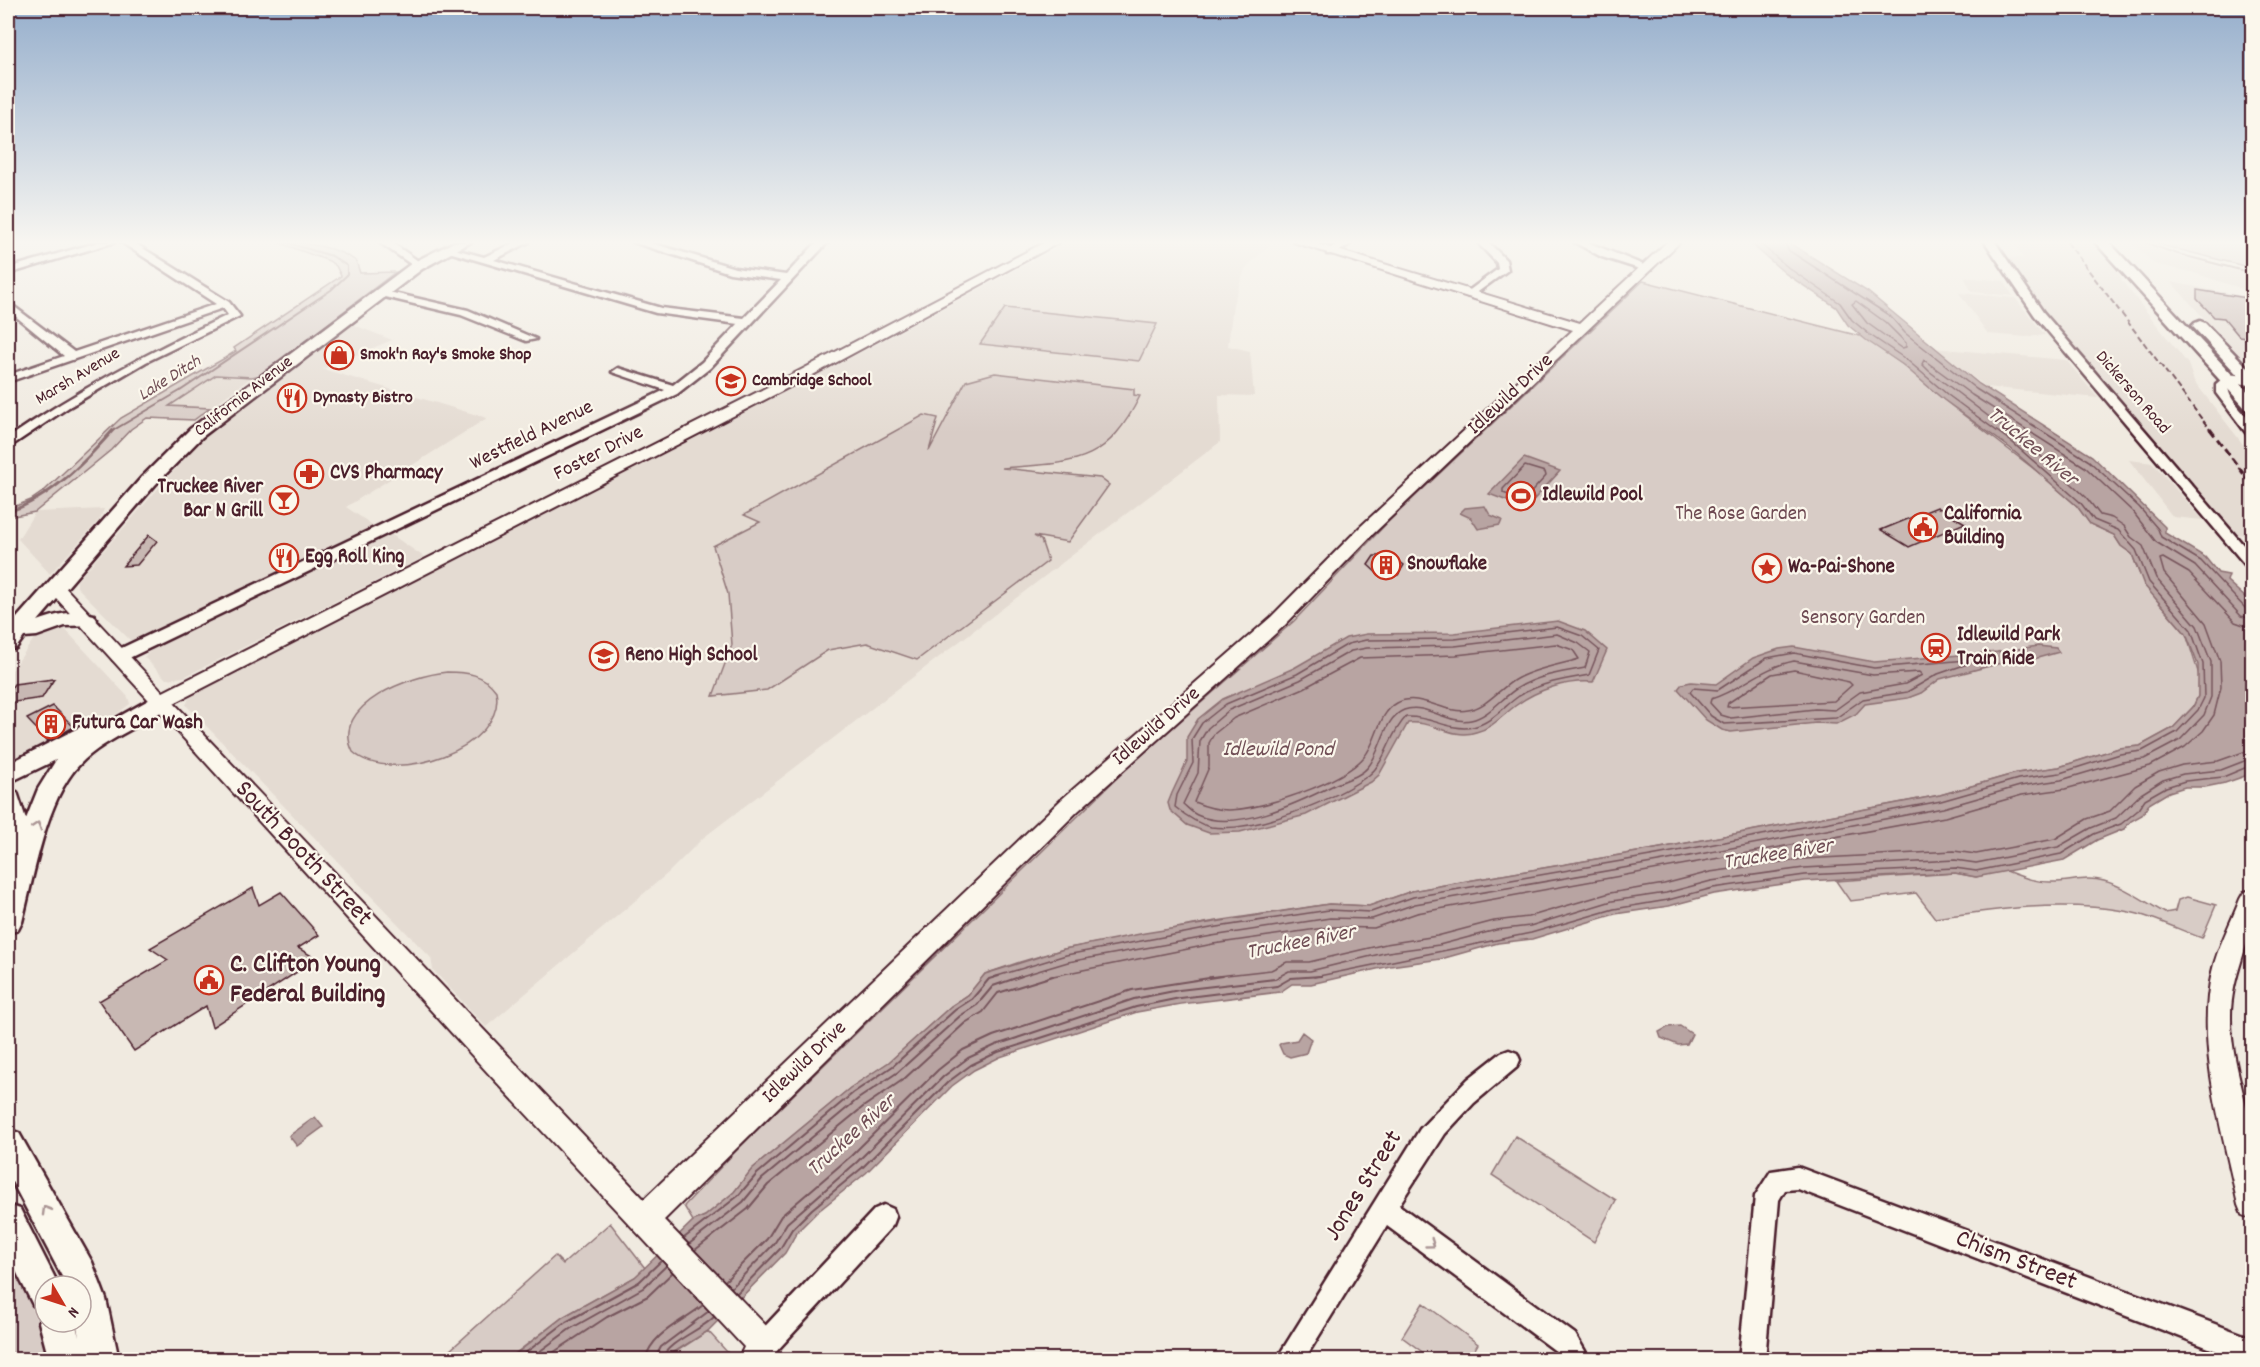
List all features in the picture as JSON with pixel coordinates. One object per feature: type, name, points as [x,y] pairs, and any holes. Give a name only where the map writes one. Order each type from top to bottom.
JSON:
[{"type":"main road","name":"California Avenue","points":[[8,643],[26,618],[56,588],[190,439],[363,306]]},
{"type":"main road","points":[[2161,306],[2253,405]]},
{"type":"main road","points":[[2179,306],[2252,381]]},
{"type":"main road","name":"California Avenue","points":[[8,662],[54,598],[56,588]]},
{"type":"main road","points":[[29,631],[63,619],[86,620]]},
{"type":"main road","points":[[8,774],[127,713],[160,701]]},
{"type":"main road","points":[[8,922],[55,778],[72,758],[84,749],[144,715],[160,701]]},
{"type":"main road","points":[[8,798],[16,832],[8,872]]},
{"type":"main road","points":[[8,1144],[80,1274],[89,1299],[101,1359]]},
{"type":"main road","points":[[8,1221],[35,1274]]},
{"type":"main road","points":[[60,1334],[67,1359]]},
{"type":"street","points":[[9,306],[73,357]]},
{"type":"street","points":[[8,379],[220,306]]},
{"type":"street","name":"Marsh Avenue","points":[[8,444],[65,404],[135,364],[234,316],[234,311],[227,306]]},
{"type":"street","points":[[437,306],[464,312],[530,339]]},
{"type":"street","points":[[642,306],[660,311],[746,322]]},
{"type":"street","name":"Westfield Avenue","points":[[119,656],[675,389],[694,376],[761,306]]},
{"type":"street","name":"Foster Drive","points":[[160,701],[934,306]]},
{"type":"street","points":[[1510,306],[1582,328]]},
{"type":"street","name":"Idlewild Drive","points":[[650,1224],[1070,805],[1145,736],[1278,621],[1366,531],[1606,306]]},
{"type":"street","name":"Dickerson Road","points":[[2033,306],[2253,564]]},
{"type":"street","points":[[618,372],[675,389]]},
{"type":"street","points":[[2252,381],[2228,378],[2222,384],[2222,393],[2253,431]]},
{"type":"street","name":"South Booth Street","points":[[56,588],[497,1065],[698,1275],[755,1345]]},
{"type":"street","points":[[2253,898],[2224,971],[2217,1019],[2223,1065],[2253,1205]]},
{"type":"street","name":"Jones Street","points":[[1289,1359],[1428,1137],[1448,1111],[1473,1087],[1509,1060]]},
{"type":"street","name":"Chism Street","points":[[1752,1359],[1767,1196],[1779,1179],[1798,1179],[1814,1183],[2253,1351]]},
{"type":"street","points":[[1384,1209],[1569,1351]]},
{"type":"street","points":[[755,1345],[884,1217]]},
{"type":"shaded area","name":"Reno High School","points":[[948,306],[1233,306],[1228,346],[1250,351],[1254,396],[1219,395],[1220,442],[703,838],[668,873],[486,1027],[433,970],[431,958],[186,705],[189,698]]},
{"type":"shaded area","points":[[1968,306],[2021,306],[2045,335],[2026,337],[1988,334]]},
{"type":"shaded area","points":[[2041,306],[2142,306],[2188,364],[2194,381],[2252,456],[2252,536],[2235,534]]},
{"type":"shaded area","points":[[2193,306],[2252,306],[2252,368]]},
{"type":"shaded area","points":[[349,323],[392,340],[323,369],[487,418],[346,507],[377,528],[139,640],[130,640],[77,587],[77,581],[198,443],[221,422]]},
{"type":"shaded area","points":[[1933,348],[2066,360],[2098,398],[1986,387]]},
{"type":"shaded area","points":[[216,375],[252,377],[210,408],[168,406]]},
{"type":"shaded area","points":[[2129,460],[2153,463],[2203,520],[2173,517]]},
{"type":"shaded area","points":[[104,509],[100,519],[50,574],[18,539],[35,512]]},
{"type":"shaded area","points":[[389,533],[424,557],[184,677],[166,679],[144,657],[154,647]]},
{"type":"shaded area","points":[[62,626],[128,697],[130,704],[118,713],[8,769],[8,676],[38,633]]},
{"type":"green space","points":[[297,306],[351,306],[261,375],[252,377],[216,375],[169,406],[210,408],[194,420],[147,418],[131,429],[111,450],[35,512],[8,517],[8,509],[31,500],[44,491],[121,418],[225,358],[236,351],[234,348]]},
{"type":"green space","points":[[1617,306],[1741,306],[1864,337],[2038,472],[2077,506],[2090,524],[2114,535],[2121,546],[2132,554],[2139,573],[2156,599],[2186,634],[2199,675],[2198,696],[2193,707],[2173,728],[2140,746],[2119,748],[2059,767],[2017,773],[1940,795],[1655,849],[1412,891],[1369,906],[1329,904],[1210,922],[1064,949],[985,974],[968,995],[951,1006],[889,1062],[850,1088],[752,1169],[734,1192],[705,1216],[693,1221],[684,1206],[736,1151],[1125,770],[1294,621],[1386,524]]},
{"type":"green space","points":[[1005,308],[1157,324],[1139,361],[980,344]]},
{"type":"green space","points":[[995,373],[1134,389],[1134,395],[1140,396],[1114,436],[1100,448],[1068,461],[1002,468],[1100,478],[1109,485],[1068,542],[1034,536],[1041,540],[1048,561],[917,660],[867,643],[828,650],[767,690],[713,696],[732,645],[728,594],[713,546],[760,522],[744,515],[924,415],[938,418],[929,451],[966,381]]},
{"type":"green space","points":[[447,672],[474,675],[486,681],[496,691],[495,711],[484,730],[466,745],[443,756],[418,763],[393,765],[371,762],[353,752],[349,735],[353,720],[363,706],[396,686],[432,674]]},
{"type":"green space","points":[[2004,870],[2028,879],[2047,882],[2091,879],[2104,881],[2128,891],[2165,913],[2175,911],[2178,900],[2187,897],[2216,905],[2202,938],[2144,916],[2124,911],[2077,906],[2030,907],[1935,918],[1916,893],[1850,901],[1836,881],[1955,873],[1976,877]]},
{"type":"green space","points":[[1515,1136],[1616,1200],[1594,1242],[1492,1175]]},
{"type":"green space","points":[[610,1223],[645,1268],[635,1277],[563,1317],[508,1359],[439,1360],[555,1256],[563,1264]]},
{"type":"green space","points":[[8,1251],[33,1304],[33,1334],[44,1334],[49,1359],[8,1359]]},
{"type":"green space","points":[[1423,1303],[1478,1344],[1469,1359],[1432,1359],[1402,1337]]},
{"type":"green space","points":[[708,1331],[728,1353],[728,1360],[663,1360]]},
{"type":"water","name":"Truckee River","points":[[1834,306],[1885,306],[1979,384],[2092,456],[2165,527],[2165,533],[2205,557],[2218,573],[2229,575],[2227,581],[2247,599],[2252,610],[2252,769],[2245,776],[2225,783],[2205,787],[2185,787],[2169,792],[2149,804],[2142,815],[2131,821],[2124,829],[2097,840],[2064,860],[1976,877],[1955,873],[1805,881],[1714,894],[1669,906],[1615,914],[1532,939],[1498,943],[1441,959],[1390,966],[1311,984],[1292,984],[1280,992],[1181,1004],[1137,1012],[1000,1057],[974,1070],[952,1086],[866,1173],[816,1213],[797,1232],[785,1253],[708,1331],[663,1359],[508,1360],[563,1317],[635,1277],[693,1221],[705,1216],[734,1192],[752,1169],[850,1088],[889,1062],[951,1006],[968,995],[985,974],[1064,949],[1145,933],[1329,904],[1369,906],[1412,891],[1655,849],[1940,795],[2017,773],[2059,767],[2119,748],[2140,746],[2173,728],[2193,707],[2198,696],[2198,665],[2186,634],[2144,585],[2132,554],[2121,546],[2114,535],[2090,524],[2077,506],[2010,448],[1848,325]]},
{"type":"water","points":[[1524,458],[1560,471],[1526,508],[1489,494]]},
{"type":"water","points":[[1485,506],[1490,515],[1502,520],[1500,525],[1478,529],[1471,518],[1460,513],[1465,508]]},
{"type":"water","name":"Idlewild Pond","points":[[1558,621],[1585,631],[1607,650],[1593,682],[1562,684],[1542,691],[1523,700],[1492,725],[1467,734],[1458,734],[1425,724],[1408,723],[1379,775],[1371,782],[1306,815],[1240,832],[1209,833],[1187,825],[1170,810],[1168,803],[1187,761],[1187,737],[1198,719],[1223,699],[1294,668],[1346,638],[1367,634],[1454,633]]},
{"type":"water","points":[[2038,646],[2056,648],[2059,652],[2034,659],[2005,662],[1940,679],[1921,693],[1908,698],[1865,704],[1856,714],[1836,724],[1816,723],[1731,732],[1722,730],[1706,720],[1678,689],[1682,684],[1691,682],[1716,684],[1753,658],[1779,649],[1794,647],[1874,662],[1997,652]]},
{"type":"water","points":[[1680,1026],[1692,1034],[1687,1044],[1678,1045],[1661,1038],[1659,1032],[1668,1027]]},
{"type":"water","points":[[1302,1032],[1311,1039],[1306,1053],[1290,1057],[1283,1054],[1279,1045],[1297,1040]]},
{"type":"water","points":[[315,1117],[323,1127],[297,1146],[289,1136]]},
{"type":"building","points":[[2203,306],[2253,306],[2253,338],[2239,336],[2224,318],[2214,317]]},
{"type":"building","name":"California Building","points":[[1937,507],[1965,523],[1909,547],[1881,530]]},
{"type":"building","points":[[149,535],[157,541],[137,565],[123,566]]},
{"type":"building","name":"Snowflake","points":[[1374,556],[1392,556],[1404,565],[1398,575],[1379,575],[1368,565]]},
{"type":"building","points":[[54,679],[42,698],[8,703],[8,693],[14,684]]},
{"type":"building","name":"Futura Car Wash","points":[[53,706],[74,727],[48,741],[27,719]]},
{"type":"building","name":"C. Clifton Young Federal Building","points":[[253,888],[259,905],[281,892],[319,935],[298,948],[317,959],[212,1027],[206,1006],[134,1051],[99,1001],[168,960],[150,948]]},
{"type":"waterway","name":"Lake Ditch","points":[[112,431],[180,391],[307,306]]},
{"type":"waterway","name":"Lake Ditch","points":[[8,512],[39,498],[66,478],[112,431]]},
{"type":"railway","points":[[2116,306],[2211,431]]},
{"type":"railway","points":[[2210,429],[2252,485]]},
{"type":"place","name":"Smok'n Ray's Smoke Shop","points":[[339,355]]},
{"type":"place","name":"Cambridge School","points":[[731,381]]},
{"type":"place","name":"Dynasty Bistro","points":[[292,398]]},
{"type":"place","name":"CVS Pharmacy","points":[[309,474]]},
{"type":"place","name":"Idlewild Pool","points":[[1521,496]]},
{"type":"place","name":"Truckee River Bar N Grill","points":[[284,500]]},
{"type":"place","name":"California Building","points":[[1923,527]]},
{"type":"place","name":"Egg Roll King","points":[[284,558]]},
{"type":"place","name":"Snowflake","points":[[1386,565]]},
{"type":"place","name":"Wa-Pai-Shone","points":[[1767,568]]},
{"type":"place","name":"Idlewild Park Train Ride","points":[[1936,648]]},
{"type":"place","name":"Reno High School","points":[[604,656]]},
{"type":"place","name":"Futura Car Wash","points":[[51,724]]},
{"type":"place","name":"C. Clifton Young Federal Building","points":[[209,980]]},
{"type":"park label","name":"The Rose Garden","points":[[1741,515]]},
{"type":"park label","name":"Sensory Garden","points":[[1863,619]]}]
